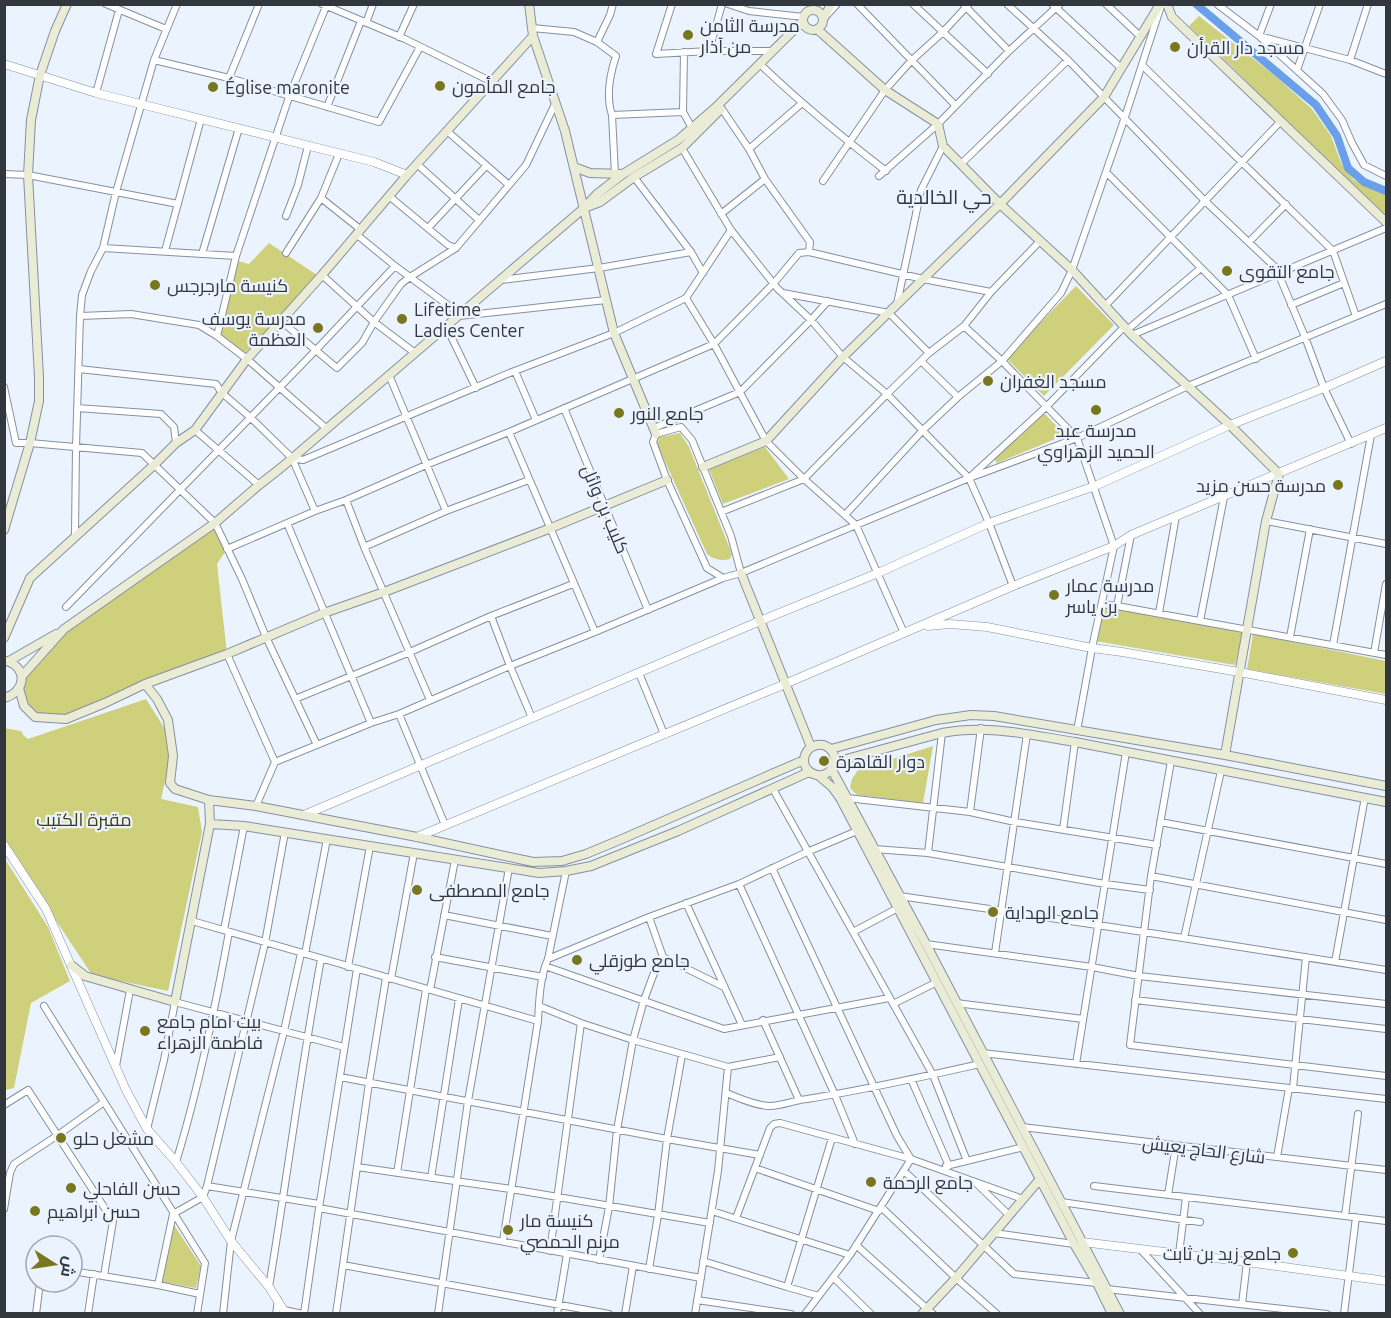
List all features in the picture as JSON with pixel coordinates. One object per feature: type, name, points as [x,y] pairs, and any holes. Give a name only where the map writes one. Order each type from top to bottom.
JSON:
[{"type":"main road","points":[[4,530],[30,443],[39,401],[28,175],[31,120],[40,75],[67,4]]},
{"type":"main road","points":[[528,4],[532,32],[565,131],[614,333],[655,431]]},
{"type":"main road","points":[[804,21],[811,30],[817,29],[822,25],[831,4]]},
{"type":"main road","points":[[703,467],[766,441],[843,357],[1000,204],[1104,97],[1161,4]]},
{"type":"main road","points":[[1167,4],[1172,17],[1386,222]]},
{"type":"main road","points":[[584,208],[600,202],[634,177],[682,148],[763,67],[804,21],[808,11],[813,7],[824,18]]},
{"type":"main road","points":[[4,698],[19,688],[22,682],[22,676],[17,667],[7,661],[64,629],[215,523],[584,208],[619,174],[678,140],[716,108],[804,21]]},
{"type":"main road","points":[[817,29],[885,90],[938,124],[943,146],[1000,204],[1072,270],[1128,331],[1230,425],[1279,474],[1266,521],[1225,755]]},
{"type":"main road","points":[[4,638],[30,578],[154,465],[176,442],[195,430],[247,359],[406,176],[492,82],[532,32]]},
{"type":"main road","points":[[574,167],[590,174],[619,174]]},
{"type":"main road","points":[[19,688],[24,706],[35,717],[66,719],[145,684],[227,654],[324,613],[550,528],[667,480]]},
{"type":"main road","points":[[741,573],[811,747]]},
{"type":"main road","points":[[22,676],[64,629]]},
{"type":"main road","points":[[145,684],[157,699],[168,720],[173,756],[170,783],[175,789],[209,800],[304,815],[533,862],[562,861],[586,854],[804,760]]},
{"type":"main road","points":[[831,749],[936,720],[971,715],[994,716],[1225,755],[1386,786]]},
{"type":"main road","points":[[833,766],[942,733],[959,729],[981,728],[1075,742],[1386,802]]},
{"type":"main road","points":[[819,776],[828,773],[835,758],[831,749],[819,744],[807,751],[804,760],[809,772],[819,776],[840,798],[1040,1179],[1120,1314]]},
{"type":"main road","points":[[833,766],[847,798],[1061,1202],[1112,1314]]},
{"type":"main road","points":[[210,824],[285,832],[539,873],[566,871],[591,866],[678,831],[809,772]]},
{"type":"main road","points":[[71,965],[85,976],[175,1002],[210,824],[209,800]]},
{"type":"main road","points":[[927,1312],[1040,1179]]},
{"type":"street","points":[[106,4],[166,29]]},
{"type":"street","points":[[75,536],[78,369],[82,295],[91,271],[104,248],[116,192],[154,60],[177,4]]},
{"type":"street","points":[[229,78],[259,4]]},
{"type":"street","points":[[327,107],[373,4]]},
{"type":"street","points":[[399,37],[414,4]]},
{"type":"street","points":[[597,42],[613,4]]},
{"type":"street","points":[[672,4],[656,54],[773,51]]},
{"type":"street","points":[[709,51],[722,4]]},
{"type":"street","points":[[728,4],[804,21]]},
{"type":"street","points":[[824,18],[837,4]]},
{"type":"street","points":[[857,4],[955,105]]},
{"type":"street","points":[[913,4],[988,74]]},
{"type":"street","points":[[1007,4],[1068,60],[1205,201],[1276,268],[1324,388],[1351,444]]},
{"type":"street","points":[[1106,4],[1141,37]]},
{"type":"street","points":[[845,515],[923,430],[958,397],[1002,361],[1061,293],[1072,270],[1106,172],[1161,4]]},
{"type":"street","points":[[1217,4],[1259,36],[1323,94],[1342,120],[1364,165],[1386,176]]},
{"type":"street","points":[[1259,36],[1271,4]]},
{"type":"street","points":[[1297,70],[1320,4]]},
{"type":"street","points":[[1350,60],[1368,4]]},
{"type":"street","points":[[217,336],[236,256],[289,97],[325,5],[399,37],[492,82]]},
{"type":"street","points":[[823,181],[885,90],[911,61],[943,32],[966,5],[1009,51]]},
{"type":"street","points":[[879,176],[938,124],[1056,6],[1122,68]]},
{"type":"street","points":[[96,93],[119,10]]},
{"type":"street","points":[[532,32],[574,32],[597,42],[616,56],[611,72],[609,108],[612,115],[619,174]]},
{"type":"street","points":[[1259,36],[1386,71]]},
{"type":"street","points":[[154,60],[229,78],[379,122],[420,47]]},
{"type":"street","points":[[684,52],[683,112],[692,128]]},
{"type":"street","points":[[961,164],[1068,60]]},
{"type":"street","points":[[4,64],[96,93],[374,162],[406,176]]},
{"type":"street","points":[[1142,64],[1333,251],[1356,316]]},
{"type":"street","points":[[763,67],[801,104],[886,171]]},
{"type":"street","points":[[281,321],[337,368],[362,342],[401,284],[456,248],[526,165],[555,104]]},
{"type":"street","points":[[749,149],[801,104]]},
{"type":"street","points":[[722,109],[749,149],[765,179],[810,242],[809,252]]},
{"type":"street","points":[[612,115],[683,112]]},
{"type":"street","points":[[165,251],[201,119]]},
{"type":"street","points":[[1105,306],[1281,121]]},
{"type":"street","points":[[202,254],[238,128]]},
{"type":"street","points":[[447,131],[509,185]]},
{"type":"street","points":[[286,216],[298,185],[308,146]]},
{"type":"street","points":[[897,305],[921,190],[943,146]]},
{"type":"street","points":[[682,148],[730,230],[774,283],[811,320],[843,357],[887,394],[969,478],[1013,586]]},
{"type":"street","points":[[286,253],[321,198],[339,154]]},
{"type":"street","points":[[417,164],[479,220]]},
{"type":"street","points":[[428,228],[486,166]]},
{"type":"street","points":[[1106,172],[1228,295],[1256,359]]},
{"type":"street","points":[[4,174],[28,175],[178,204]]},
{"type":"street","points":[[634,177],[691,252],[703,273]]},
{"type":"street","points":[[721,214],[765,179]]},
{"type":"street","points":[[389,196],[456,248]]},
{"type":"street","points":[[321,198],[395,266],[459,315],[606,300]]},
{"type":"street","points":[[1249,242],[1286,204]]},
{"type":"street","points":[[1128,331],[1228,295],[1386,228]]},
{"type":"street","points":[[292,458],[303,460],[614,333],[686,298],[730,230]]},
{"type":"street","points":[[721,512],[804,479],[929,353],[964,326],[991,292],[1040,241]]},
{"type":"street","points":[[104,248],[236,256]]},
{"type":"street","points":[[500,280],[691,252]]},
{"type":"street","points":[[227,549],[714,344],[800,253],[809,252],[903,275],[991,292]]},
{"type":"street","points":[[66,607],[395,266]]},
{"type":"street","points":[[969,478],[1128,331],[1201,268]]},
{"type":"street","points":[[322,275],[374,322],[415,353]]},
{"type":"street","points":[[1292,305],[1344,283]]},
{"type":"street","points":[[783,293],[889,313],[929,353]]},
{"type":"street","points":[[686,298],[714,344],[766,441],[804,479],[856,525],[904,633]]},
{"type":"street","points":[[655,431],[740,392],[828,301]]},
{"type":"street","points":[[256,806],[275,762],[399,714],[510,666],[969,478],[1077,438],[1188,386],[1386,304]]},
{"type":"street","points":[[80,316],[131,314],[199,325],[247,359],[327,429]]},
{"type":"street","points":[[446,326],[476,388]]},
{"type":"street","points":[[964,326],[1002,361],[1077,438],[1114,546],[1077,731]]},
{"type":"street","points":[[921,361],[958,397]]},
{"type":"street","points":[[304,815],[878,573],[989,523],[1095,486],[1230,425],[1386,361]]},
{"type":"street","points":[[78,369],[216,384],[222,393],[292,458],[315,511]]},
{"type":"street","points":[[514,372],[536,420]]},
{"type":"street","points":[[389,375],[446,511]]},
{"type":"street","points":[[4,387],[16,443],[142,453],[215,523],[317,745]]},
{"type":"street","points":[[77,408],[161,414],[174,427],[176,442]]},
{"type":"street","name":"كليب بن وائل","points":[[564,408],[648,610]]},
{"type":"street","points":[[655,431],[681,427],[692,440],[731,536],[741,573]]},
{"type":"street","points":[[417,837],[785,684],[1013,586],[1114,546],[1131,535],[1386,428]]},
{"type":"street","points":[[195,430],[259,485]]},
{"type":"street","points":[[655,431],[653,442],[667,480],[707,568],[723,578]]},
{"type":"street","points":[[509,432],[595,632]]},
{"type":"street","points":[[1333,645],[1371,435]]},
{"type":"street","points":[[364,547],[446,511],[529,480]]},
{"type":"street","points":[[1200,621],[1224,497]]},
{"type":"street","points":[[346,500],[430,700]]},
{"type":"street","points":[[1159,613],[1176,516]]},
{"type":"street","points":[[1266,521],[1386,544]]},
{"type":"street","points":[[287,524],[371,723]]},
{"type":"street","points":[[1290,637],[1310,529]]},
{"type":"street","points":[[1117,606],[1131,535]]},
{"type":"street","points":[[295,699],[490,616],[573,584]]},
{"type":"street","points":[[1374,653],[1386,584]]},
{"type":"street","points":[[1101,604],[1386,655]]},
{"type":"street","points":[[490,616],[532,718]]},
{"type":"street","points":[[918,627],[950,624],[987,627],[1386,700]]},
{"type":"street","points":[[227,654],[275,762]]},
{"type":"street","points":[[639,673],[664,734]]},
{"type":"street","points":[[399,714],[445,825]]},
{"type":"street","points":[[970,812],[981,728]]},
{"type":"street","points":[[928,853],[942,733]]},
{"type":"street","points":[[995,954],[1027,734]]},
{"type":"street","points":[[1063,830],[1075,742]]},
{"type":"street","points":[[1076,1064],[1126,752]]},
{"type":"street","points":[[1171,761],[1151,876],[1130,1045],[1386,1076]]},
{"type":"street","points":[[1184,938],[1221,771]]},
{"type":"street","points":[[773,789],[933,1075],[967,1161]]},
{"type":"street","points":[[1335,962],[1365,797]]},
{"type":"street","points":[[847,798],[970,812],[1015,822],[1156,845]]},
{"type":"street","points":[[1160,822],[1386,864]]},
{"type":"street","points":[[176,1162],[189,1121],[214,1013],[244,826]]},
{"type":"street","points":[[546,962],[649,916],[739,884],[857,831]]},
{"type":"street","points":[[158,1285],[173,1214],[203,1197],[207,1186],[265,943],[285,832]]},
{"type":"street","points":[[223,1314],[231,1241],[303,954],[327,839]]},
{"type":"street","points":[[4,845],[46,909],[126,1089],[147,1129],[203,1197],[231,1241],[278,1300],[282,1312],[304,1314],[357,969]]},
{"type":"street","points":[[348,967],[370,846]]},
{"type":"street","points":[[874,849],[928,853],[1150,890]]},
{"type":"street","points":[[336,1314],[369,1083],[414,853]]},
{"type":"street","points":[[397,1173],[409,1090],[455,860]]},
{"type":"street","points":[[438,1314],[468,1101],[509,868]]},
{"type":"street","points":[[772,868],[897,1136],[911,1160]]},
{"type":"street","points":[[503,1241],[543,977],[566,871]]},
{"type":"street","points":[[1151,876],[1386,921]]},
{"type":"street","points":[[739,884],[855,1144]]},
{"type":"street","points":[[899,896],[1144,931],[1386,970]]},
{"type":"street","points":[[686,903],[742,1025]]},
{"type":"street","points":[[852,932],[898,908]]},
{"type":"street","points":[[444,915],[552,936]]},
{"type":"street","points":[[649,916],[663,957],[724,987]]},
{"type":"street","points":[[192,921],[538,1021]]},
{"type":"street","points":[[926,944],[1092,967],[1139,976],[1386,1004]]},
{"type":"street","points":[[435,957],[543,977]]},
{"type":"street","points":[[599,1260],[609,1207],[617,1130],[633,1040],[644,1000],[657,965],[663,957]]},
{"type":"street","points":[[1277,1157],[1295,1065],[1306,957]]},
{"type":"street","points":[[269,1287],[321,959]]},
{"type":"street","points":[[546,962],[724,1029],[889,998]]},
{"type":"street","points":[[893,1004],[937,982]]},
{"type":"street","points":[[116,1066],[130,990]]},
{"type":"street","points":[[431,1178],[459,999]]},
{"type":"street","points":[[1135,1000],[1386,1029]]},
{"type":"street","points":[[147,1129],[175,1002],[344,1047]]},
{"type":"street","points":[[956,1003],[1083,1019]]},
{"type":"street","points":[[44,1006],[205,1263],[197,1314]]},
{"type":"street","points":[[539,1006],[633,1040],[728,1067],[780,1057]]},
{"type":"street","points":[[763,1020],[799,1100]]},
{"type":"street","points":[[550,1251],[581,1023]]},
{"type":"street","points":[[982,1053],[1386,1099]]},
{"type":"street","points":[[649,1269],[667,1139],[682,1055]]},
{"type":"street","points":[[726,1093],[768,1106],[835,1095],[980,1064]]},
{"type":"street","points":[[695,1314],[712,1211],[728,1067]]},
{"type":"street","points":[[340,1077],[760,1155]]},
{"type":"street","points":[[911,1079],[949,1166]]},
{"type":"street","points":[[4,1105],[28,1090],[113,1221],[104,1276]]},
{"type":"street","points":[[4,1209],[10,1173],[14,1164],[104,1102]]},
{"type":"street","points":[[1345,1216],[1358,1113]]},
{"type":"street","points":[[736,1218],[770,1128],[780,1123],[911,1160],[1023,1199]]},
{"type":"street","name":"شارع الحاج يعيش","points":[[1022,1127],[1386,1170]]},
{"type":"street","points":[[787,1287],[832,1138]]},
{"type":"street","points":[[1168,1195],[1176,1145]]},
{"type":"street","points":[[935,1168],[1024,1147]]},
{"type":"street","points":[[807,1313],[850,1255],[911,1160]]},
{"type":"street","points":[[357,1167],[511,1189],[710,1223]]},
{"type":"street","points":[[755,1168],[880,1209],[997,1314]]},
{"type":"street","points":[[904,1171],[1014,1274],[1097,1283]]},
{"type":"street","points":[[974,1181],[1009,1215]]},
{"type":"street","points":[[1094,1185],[1386,1221]]},
{"type":"street","points":[[207,1186],[701,1278]]},
{"type":"street","points":[[1179,1254],[1186,1197]]},
{"type":"street","points":[[1061,1202],[1200,1222]]},
{"type":"street","points":[[712,1211],[850,1255]]},
{"type":"street","points":[[1344,1314],[1356,1217]]},
{"type":"street","points":[[994,1233],[1247,1262],[1386,1281]]},
{"type":"street","points":[[856,1245],[927,1312]]},
{"type":"street","points":[[1141,1250],[1200,1314]]},
{"type":"street","points":[[557,1314],[567,1254]]},
{"type":"street","points":[[703,1261],[819,1296]]},
{"type":"street","points":[[1242,1304],[1247,1262]]},
{"type":"street","points":[[343,1265],[609,1314]]},
{"type":"street","points":[[625,1314],[633,1266]]},
{"type":"street","points":[[84,1273],[200,1294]]},
{"type":"street","points":[[88,1314],[94,1274]]},
{"type":"street","points":[[833,1277],[871,1314]]},
{"type":"street","points":[[1107,1289],[1327,1314]]},
{"type":"street","points":[[36,1314],[38,1294]]},
{"type":"street","points":[[697,1300],[790,1314]]},
{"type":"green space","points":[[1199,16],[1274,75],[1312,109],[1331,136],[1342,165],[1354,180],[1386,194],[1386,214],[1382,213],[1189,26]]},
{"type":"green space","points":[[269,243],[320,277],[245,353],[220,335],[238,261],[249,264]]},
{"type":"green space","points":[[1076,286],[1114,325],[1044,396],[1006,358]]},
{"type":"green space","points":[[1042,411],[1065,435],[997,463],[994,459]]},
{"type":"green space","points":[[680,433],[689,447],[732,554],[730,559],[718,560],[707,554],[657,444],[660,437]]},
{"type":"green space","points":[[765,447],[789,479],[723,504],[709,469]]},
{"type":"green space","points":[[215,523],[227,549],[217,564],[227,654],[66,719],[35,717],[24,706],[22,682],[64,629]]},
{"type":"green space","points":[[1102,605],[1243,632],[1235,665],[1095,641]]},
{"type":"green space","points":[[1253,634],[1386,661],[1386,694],[1247,669]]},
{"type":"green space","name":"مقبرة الكتيب","points":[[146,699],[165,729],[169,764],[161,799],[198,807],[202,832],[168,991],[92,975],[5,843],[4,728],[21,731],[28,739]]},
{"type":"green space","points":[[933,746],[923,803],[857,795],[850,788],[852,779],[858,770]]},
{"type":"green space","name":"مقبرة الكتيب","points":[[5,859],[48,927],[70,981],[31,1003],[14,1088],[5,1090]]},
{"type":"green space","points":[[174,1225],[201,1266],[196,1288],[162,1282]]},
{"type":"waterway","points":[[1196,4],[1316,105],[1337,136],[1348,168],[1364,182],[1386,191]]},
{"type":"place","name":"مدرسة الثامن من آذار","points":[[688,35]]},
{"type":"place","name":"مسجد دار القرأن","points":[[1175,47]]},
{"type":"place","name":"جامع المأمون","points":[[440,86]]},
{"type":"place","name":"Église maronite","points":[[213,87]]},
{"type":"place","name":"جامع التقوى","points":[[1227,271]]},
{"type":"place","name":"كنيسة مارجرجس","points":[[155,285]]},
{"type":"place","name":"Lifetime Ladies Center","points":[[402,319]]},
{"type":"place","name":"مدرسة يوسف العظمة","points":[[318,328]]},
{"type":"place","name":"مسجد الغفران","points":[[988,381]]},
{"type":"place","name":"مدرسة عبد الحميد الزهراوي","points":[[1096,410]]},
{"type":"place","name":"جامع النور","points":[[619,413]]},
{"type":"place","name":"مدرسة حسن مزيد","points":[[1338,485]]},
{"type":"place","name":"مدرسة عمار بن ياسر","points":[[1054,595]]},
{"type":"place","name":"دوار القاهرة","points":[[824,761]]},
{"type":"place","name":"جامع المصطفى","points":[[417,890]]},
{"type":"place","name":"جامع الهداية","points":[[993,912]]},
{"type":"place","name":"جامع طوزقلي","points":[[577,960]]},
{"type":"place","name":"بيت امام جامع فاطمة الزهراء","points":[[145,1031]]},
{"type":"place","name":"مشغل حلو","points":[[61,1138]]},
{"type":"place","name":"جامع الرحمة","points":[[871,1182]]},
{"type":"place","name":"حسن الفاحلي","points":[[71,1188]]},
{"type":"place","name":"حسن ابراهيم","points":[[35,1211]]},
{"type":"place","name":"كنيسة مار مرنم الحمصي","points":[[508,1230]]},
{"type":"place","name":"جامع زيد بن ثابت","points":[[1293,1253]]},
{"type":"district","name":"حي الخالدية","points":[[944,196]]}]
